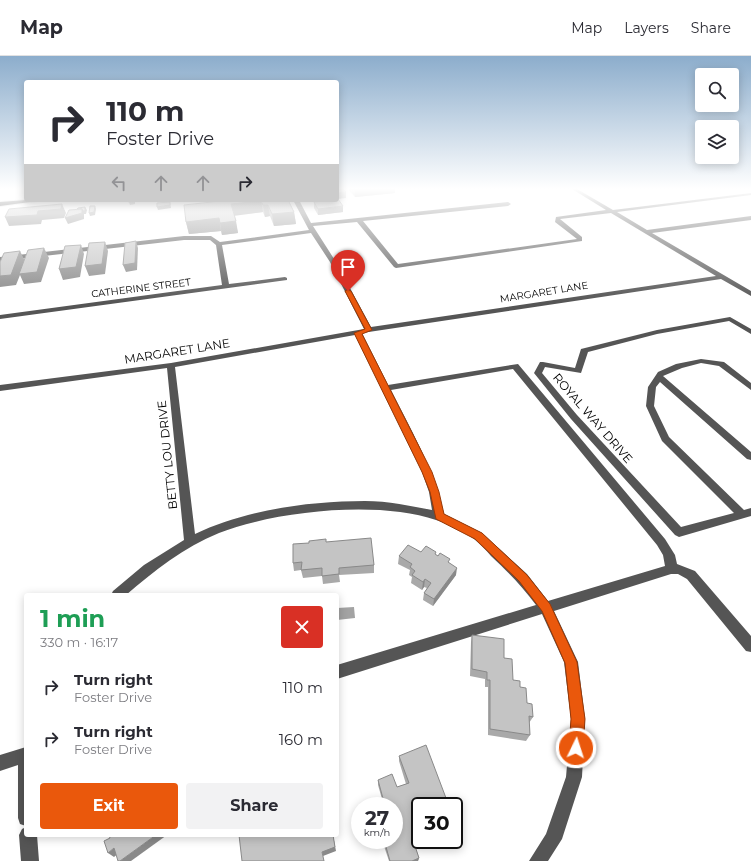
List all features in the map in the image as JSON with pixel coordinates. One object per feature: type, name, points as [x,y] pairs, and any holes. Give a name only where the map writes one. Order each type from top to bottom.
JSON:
[{"type":"street","points":[[219,244],[320,227]]},
{"type":"street","points":[[364,227],[396,266],[580,240],[580,238],[565,227]]},
{"type":"street","points":[[637,227],[751,294]]},
{"type":"street","points":[[646,232],[687,227]]},
{"type":"street","points":[[311,228],[333,262],[369,330]]},
{"type":"street","points":[[0,258],[184,238],[211,238],[219,244],[226,287]]},
{"type":"street","name":"MARGARET LANE","points":[[0,388],[171,365],[369,330],[722,277]]},
{"type":"street","name":"CATHERINE STREET","points":[[0,317],[285,280]]},
{"type":"street","name":"ROYAL WAY DRIVE","points":[[747,513],[680,532],[574,417],[538,373],[543,364],[578,371],[584,351],[640,335],[710,321],[730,318],[751,332]]},
{"type":"street","points":[[358,333],[427,472],[434,492],[439,516]]},
{"type":"street","points":[[747,513],[665,439],[650,406],[652,387],[661,374],[679,366],[701,361],[721,364],[751,386]]},
{"type":"street","name":"BETTY LOU DRIVE","points":[[171,365],[190,542]]},
{"type":"street","points":[[386,388],[515,366],[661,542],[669,554],[672,563],[671,569]]},
{"type":"street","points":[[659,377],[751,457]]},
{"type":"street","points":[[119,593],[148,569],[190,542],[215,530],[260,516],[291,510],[366,505],[404,509],[439,516],[478,536],[523,578],[546,608],[571,662],[578,719],[574,777],[553,839],[538,861]]},
{"type":"street","points":[[339,671],[671,569],[679,569],[691,575],[751,646]]},
{"type":"street","points":[[0,763],[24,763]]},
{"type":"street","points":[[28,837],[30,861]]},
{"type":"shaded area","points":[[354,607],[355,618],[339,620],[339,608]]},
{"type":"building","points":[[136,241],[135,263],[123,265],[125,243]]},
{"type":"building","points":[[105,242],[102,264],[85,266],[89,243]]},
{"type":"building","points":[[81,245],[76,267],[59,269],[65,246]]},
{"type":"building","points":[[44,248],[37,272],[19,274],[28,250]]},
{"type":"building","points":[[20,251],[11,275],[0,276],[0,262],[4,253]]},
{"type":"building","points":[[371,538],[374,565],[339,568],[339,574],[322,576],[322,568],[301,570],[302,562],[293,563],[293,544],[309,543],[309,541],[326,539],[326,542]]},
{"type":"building","points":[[408,545],[421,552],[426,546],[436,552],[435,554],[438,556],[440,553],[450,559],[448,562],[457,568],[434,599],[424,593],[431,583],[425,579],[423,582],[412,575],[415,571],[410,567],[412,564],[399,556]]},
{"type":"building","points":[[472,635],[504,639],[504,658],[512,659],[513,680],[520,681],[520,687],[526,688],[527,703],[532,704],[533,717],[529,716],[530,735],[490,729],[490,680],[487,680],[487,672],[472,669]]},
{"type":"building","points":[[426,745],[446,797],[411,797],[411,849],[416,849],[419,858],[412,861],[390,861],[387,849],[403,849],[403,797],[383,797],[378,780],[392,774],[397,787],[409,783],[399,756]]},
{"type":"building","points":[[153,837],[120,861],[118,861],[114,848],[108,853],[104,841],[110,838]]},
{"type":"building","points":[[239,837],[333,837],[335,847],[322,852],[324,861],[242,861]]},
{"type":"route","points":[[348,291],[369,330],[358,333],[427,472],[434,492],[439,516],[478,536],[523,578],[546,608],[571,662],[578,719],[576,748]]}]
